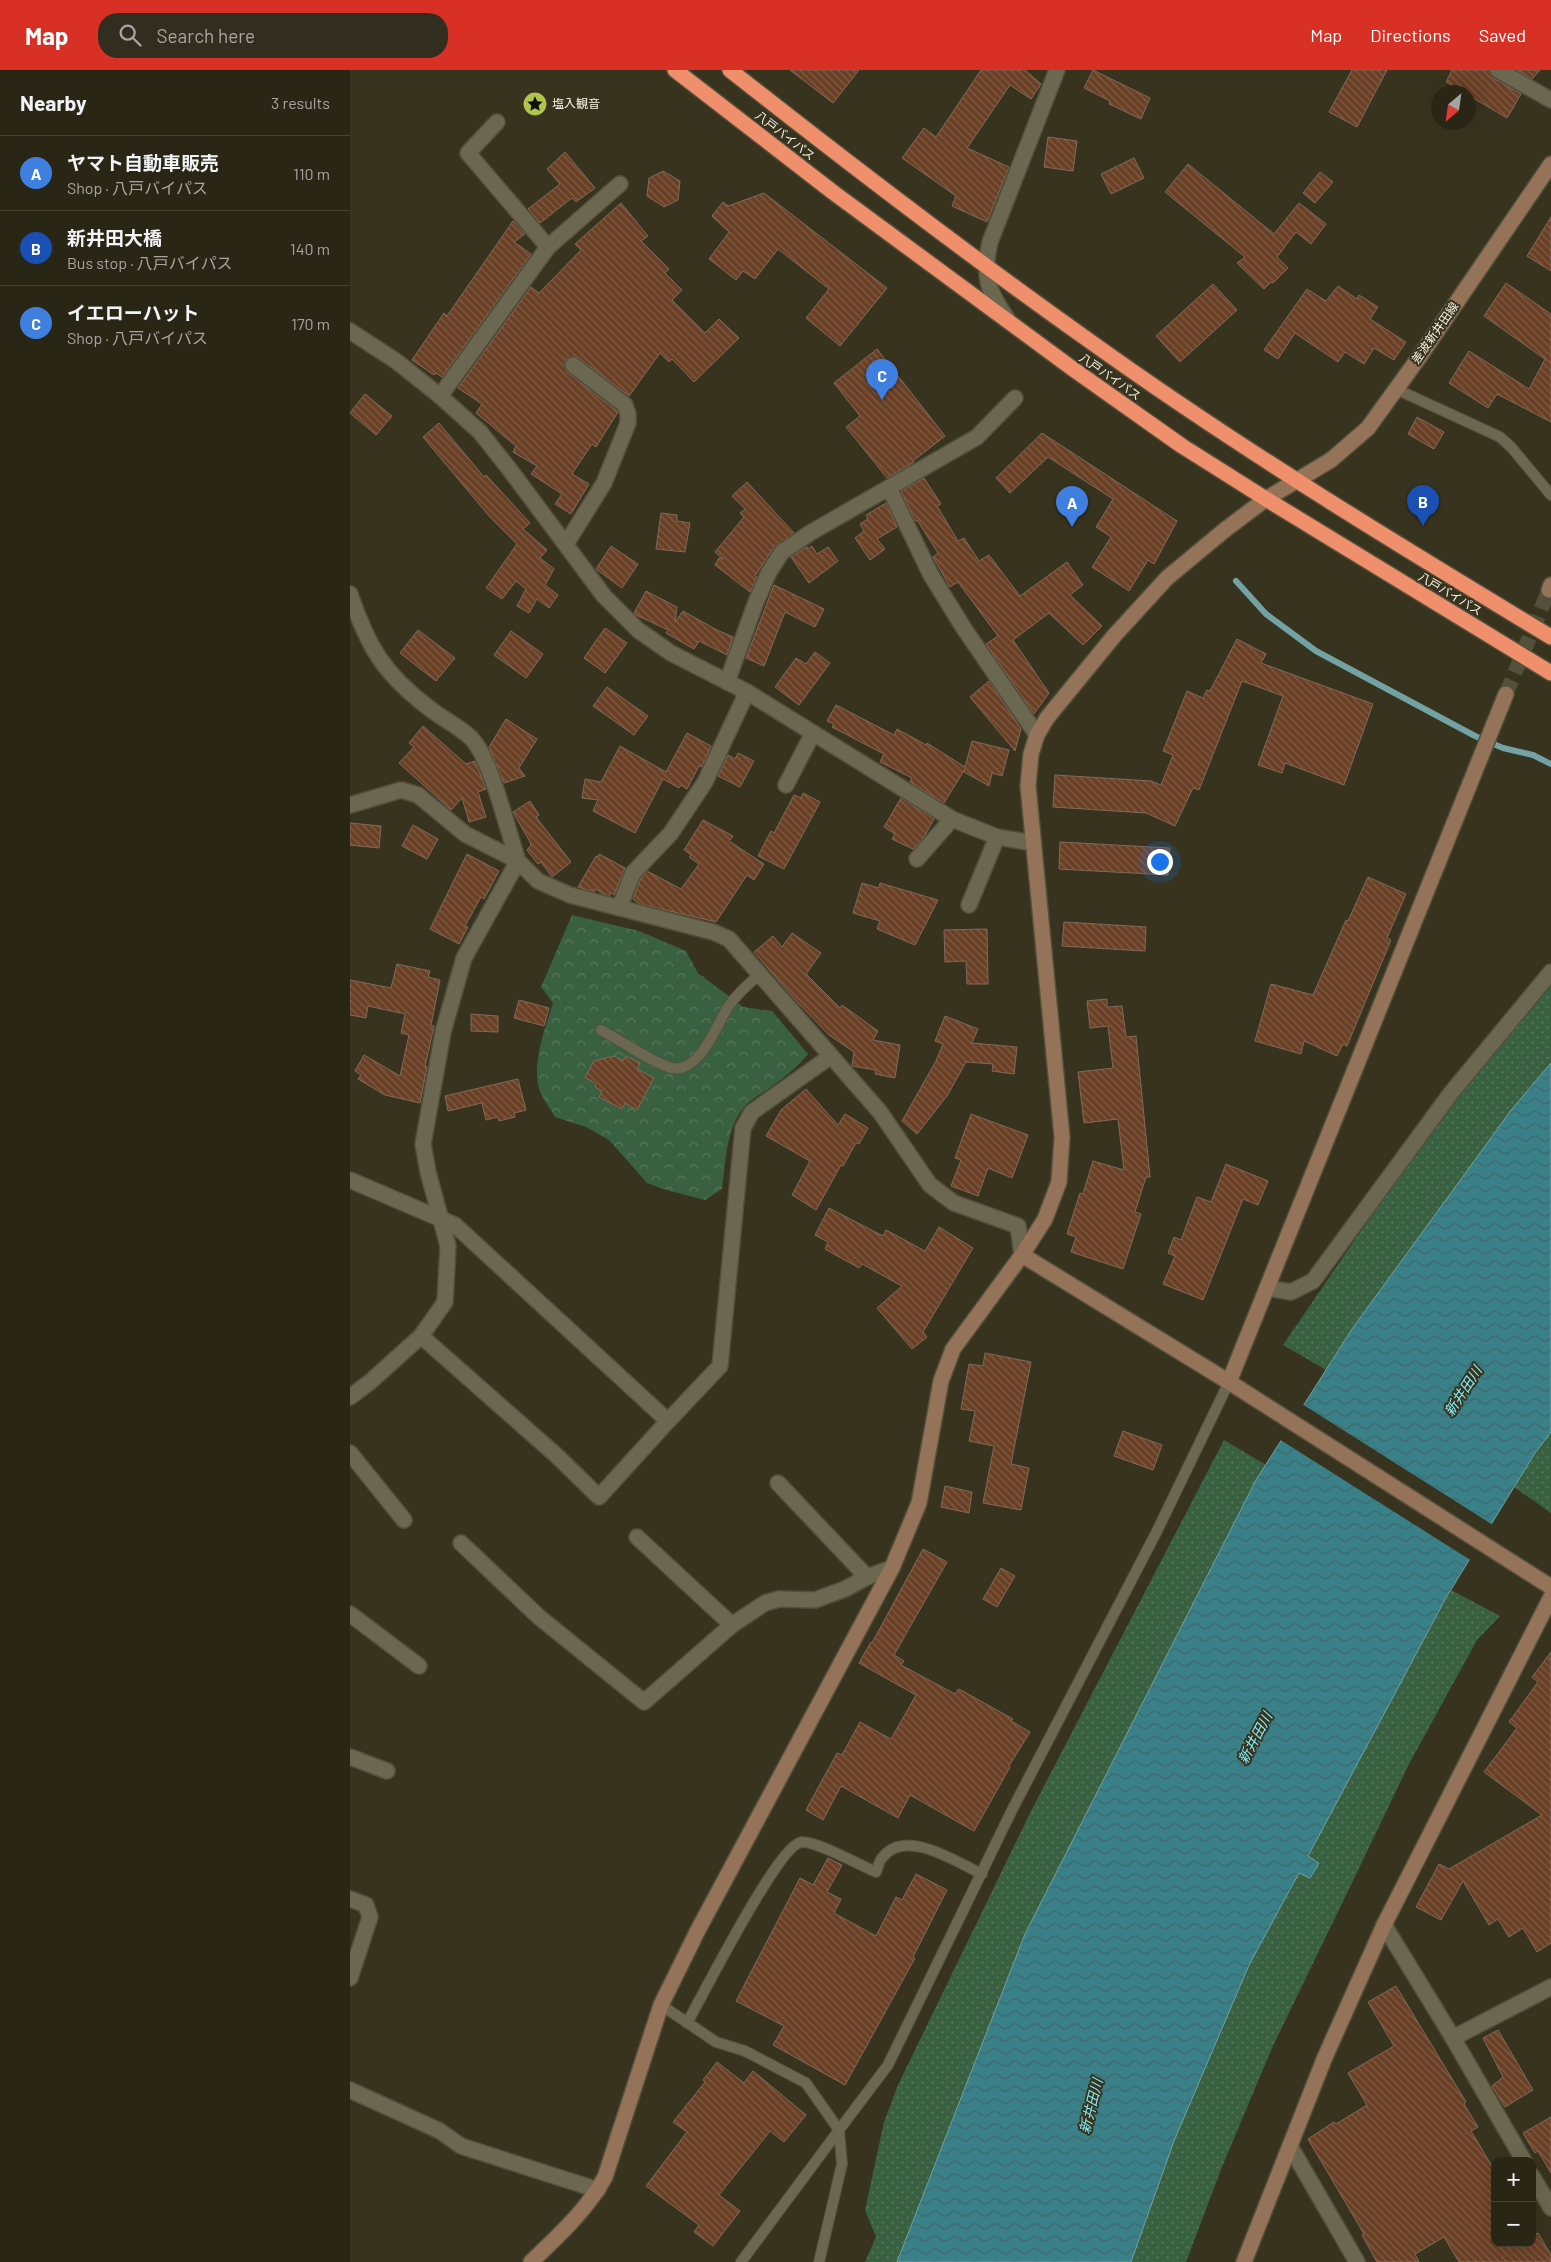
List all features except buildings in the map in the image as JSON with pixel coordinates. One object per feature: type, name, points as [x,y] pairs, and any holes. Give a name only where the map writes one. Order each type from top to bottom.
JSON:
[{"type":"highway","name":"八戸バイパス","points":[[675,70],[834,193],[1182,446],[1266,500],[1551,673]]},
{"type":"highway","name":"八戸バイパス","points":[[730,70],[814,136],[1091,342],[1298,482],[1551,637]]},
{"type":"street","points":[[1009,322],[988,286],[985,264],[990,242],[1057,70]]},
{"type":"street","points":[[1498,70],[1551,100]]},
{"type":"street","points":[[496,122],[468,153],[548,247]]},
{"type":"street","name":"差波新井田線","points":[[531,2262],[563,2231],[598,2190],[661,2005],[726,1878],[892,1568],[919,1503],[941,1381],[953,1349],[1022,1255],[1045,1219],[1060,1182],[1062,1137],[1032,843],[1028,786],[1032,754],[1037,735],[1047,718],[1114,636],[1168,578],[1226,529],[1266,500],[1331,460],[1368,428],[1551,164]]},
{"type":"street","points":[[440,396],[548,247],[620,184]]},
{"type":"street","points":[[350,330],[396,361],[440,396],[480,432],[604,596],[638,630],[671,653],[747,692],[952,819],[997,837],[1032,843]]},
{"type":"street","points":[[566,544],[604,483],[628,423],[625,405],[573,365]]},
{"type":"street","points":[[727,682],[756,602],[769,572],[782,552],[810,533],[976,437],[1015,398]]},
{"type":"street","points":[[889,488],[931,575],[962,626],[1037,735]]},
{"type":"street","points":[[350,594],[363,631],[386,668],[410,694],[472,739],[485,760],[518,860],[464,958],[443,1032],[423,1144],[448,1246],[445,1302],[421,1336],[370,1382],[350,1396]]},
{"type":"street","points":[[618,908],[633,873],[671,833],[705,782],[747,692]]},
{"type":"street","points":[[1229,1382],[1506,694]]},
{"type":"street","points":[[786,785],[813,733]]},
{"type":"street","points":[[350,806],[402,790],[418,795],[465,834],[518,860],[538,881],[570,895],[713,932],[729,940],[880,1112],[930,1185],[954,1203],[1018,1226],[1022,1255],[1229,1382],[1551,1587]]},
{"type":"street","points":[[918,859],[952,819]]},
{"type":"street","points":[[969,905],[997,837]]},
{"type":"street","points":[[1267,1288],[1291,1292],[1313,1281],[1451,1093],[1551,972]]},
{"type":"street","points":[[421,1336],[557,1456],[599,1498],[720,1366],[743,1128],[752,1112],[831,1056]]},
{"type":"street","points":[[350,1180],[455,1225],[668,1421]]},
{"type":"street","points":[[350,1453],[404,1520]]},
{"type":"street","points":[[778,1483],[867,1577]]},
{"type":"street","points":[[637,1537],[732,1625]]},
{"type":"street","points":[[461,1543],[539,1617],[644,1702],[732,1625],[766,1603],[779,1599],[815,1600],[892,1568]]},
{"type":"street","points":[[1244,2262],[1325,2056],[1384,1925],[1551,1597]]},
{"type":"street","points":[[350,1614],[419,1666]]},
{"type":"street","points":[[350,1757],[387,1771]]},
{"type":"street","points":[[350,1898],[366,1905],[370,1917],[350,1978]]},
{"type":"street","points":[[1384,1925],[1453,2038],[1522,2157]]},
{"type":"street","points":[[1453,2038],[1551,1987]]},
{"type":"street","points":[[350,2090],[440,2131],[461,2146],[598,2190]]},
{"type":"street","points":[[1290,2146],[1357,2262]]},
{"type":"street","points":[[1536,2183],[1551,2208]]},
{"type":"lane","points":[[1396,389],[1500,437],[1512,447],[1551,495]]},
{"type":"lane","points":[[601,1030],[670,1068],[688,1066],[700,1057],[729,1006],[742,990],[760,974]]},
{"type":"lane","points":[[741,2262],[888,2065],[1012,1810],[1157,1531],[1229,1382]]},
{"type":"lane","points":[[687,2023],[767,1878],[794,1844],[802,1842],[815,1844],[876,1872],[882,1858],[891,1850],[905,1845],[919,1845],[982,1874]]},
{"type":"lane","points":[[661,2005],[716,2042],[745,2051],[806,2084],[839,2130],[842,2164],[819,2262]]},
{"type":"green space","points":[[572,915],[639,931],[686,951],[698,973],[743,1007],[772,1011],[808,1054],[789,1074],[752,1100],[740,1113],[728,1144],[722,1189],[705,1200],[647,1183],[609,1140],[586,1127],[555,1117],[540,1092],[537,1078],[538,1056],[553,1003],[541,987]]},
{"type":"green space","points":[[1551,982],[1551,1063],[1512,1109],[1352,1329],[1326,1370],[1283,1345],[1382,1200],[1456,1098]]},
{"type":"green space","points":[[1551,1432],[1551,1513],[1514,1487],[1535,1453]]},
{"type":"green space","points":[[1224,1440],[1266,1465],[1256,1480],[1025,1934],[897,2262],[865,2262],[876,2237],[865,2210],[884,2122],[898,2085],[1031,1811]]},
{"type":"green space","points":[[1451,1590],[1500,1616],[1477,1640],[1409,1764],[1272,2048],[1222,2167],[1186,2262],[1131,2262],[1174,2141],[1249,1965],[1299,1872],[1319,1862],[1308,1856]]},
{"type":"water","name":"新井田川","points":[[1551,1063],[1551,1432],[1535,1453],[1447,1596],[1308,1856],[1319,1863],[1310,1878],[1299,1873],[1249,1965],[1174,2141],[1131,2262],[897,2262],[1025,1934],[1256,1480],[1352,1329],[1512,1109]]},
{"type":"pier","points":[[1302,1404],[1493,1525],[1472,1561],[1279,1439]]},
{"type":"waterway","points":[[1236,581],[1266,614],[1316,651],[1475,736],[1503,748],[1533,755],[1551,764]]},
{"type":"tunnel","points":[[1506,694],[1549,590]]},
{"type":"place","name":"塩入観音","points":[[535,104]]},
{"type":"place","name":"イエローハット","points":[[882,400]]},
{"type":"place","name":"新井田大橋","points":[[1423,526]]},
{"type":"place","name":"ヤマト自動車販売","points":[[1072,527]]}]
